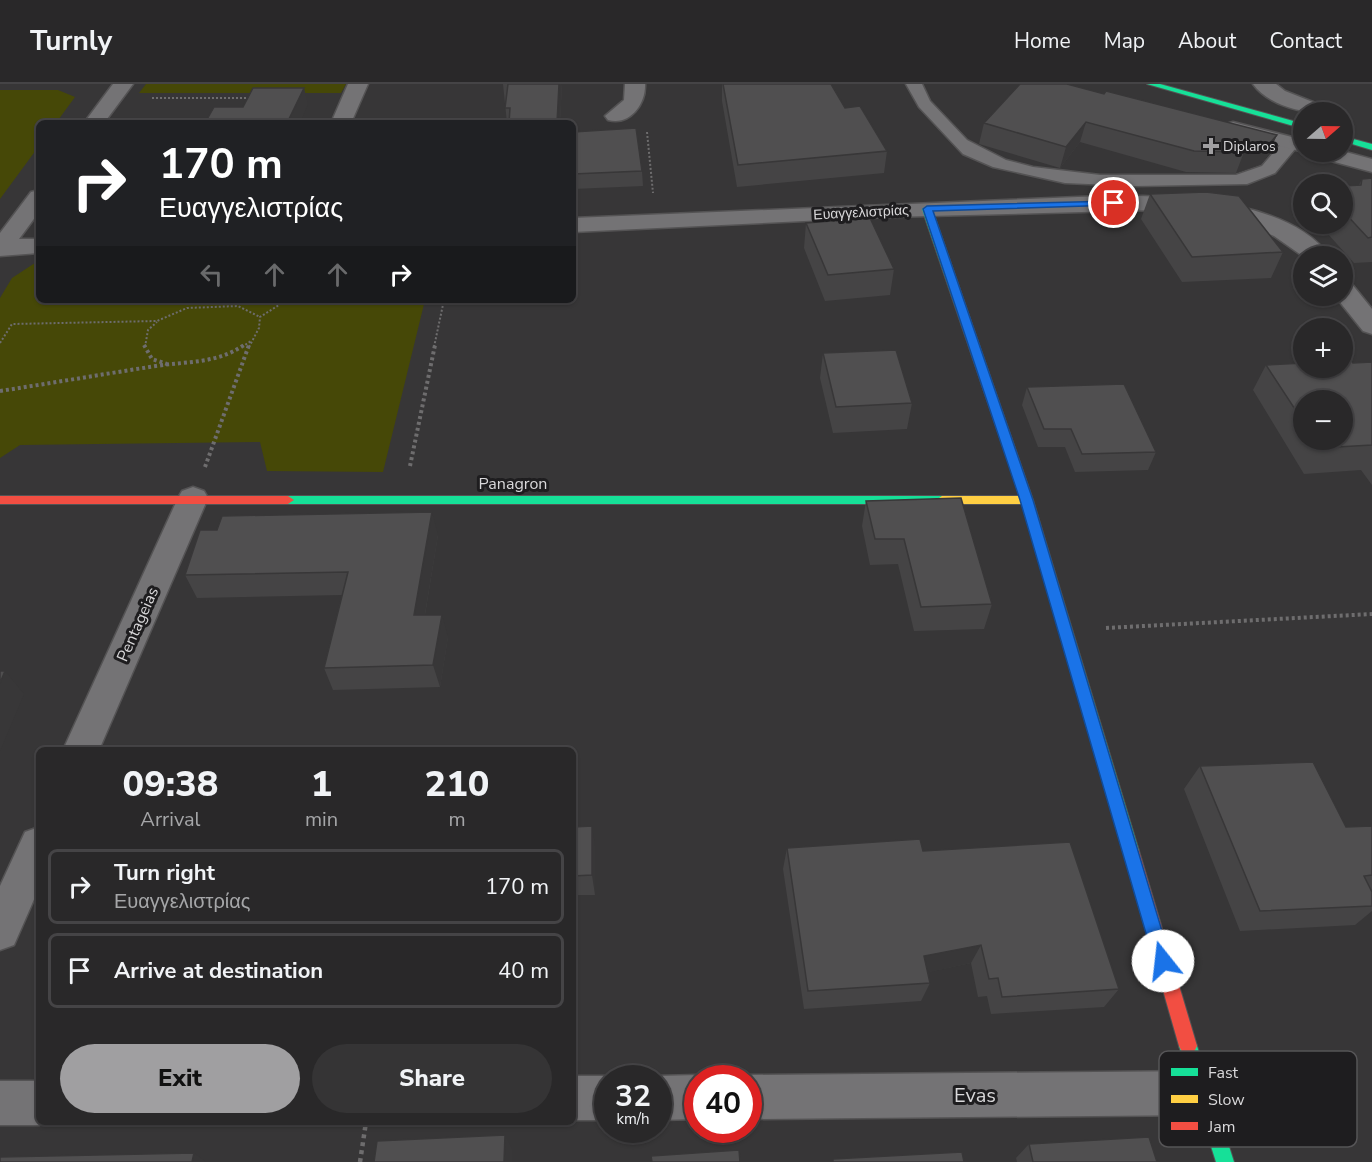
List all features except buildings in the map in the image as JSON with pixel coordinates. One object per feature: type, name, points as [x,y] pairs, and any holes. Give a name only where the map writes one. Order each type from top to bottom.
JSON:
[{"type":"street","points":[[342,120],[358,84]]},
{"type":"street","points":[[615,116],[629,109],[636,94],[635,84]]},
{"type":"street","points":[[1151,84],[1293,137]]},
{"type":"street","points":[[1259,90],[1293,104]]},
{"type":"street","points":[[1259,90],[1296,102]]},
{"type":"street","points":[[96,120],[117,91]]},
{"type":"street","points":[[1217,124],[1293,138]]},
{"type":"street","points":[[1353,141],[1372,147]]},
{"type":"street","points":[[1353,160],[1372,166]]},
{"type":"street","points":[[1,248],[36,201]]},
{"type":"street","name":"Ευαγγελιστρίας","points":[[576,225],[927,209],[1137,203],[1202,207],[1246,216],[1277,228],[1307,246]]},
{"type":"street","points":[[927,209],[1027,500],[1189,1051]]},
{"type":"street","points":[[1,248],[36,246]]},
{"type":"street","points":[[1353,302],[1372,326]]},
{"type":"street","name":"Panagron","points":[[0,500],[193,498],[1027,500]]},
{"type":"street","name":"Pentageias","points":[[82,747],[193,498]]},
{"type":"street","points":[[0,931],[36,851]]},
{"type":"street","name":"Evas","points":[[762,1097],[1159,1094]]},
{"type":"street","points":[[576,1098],[594,1098]]},
{"type":"street","points":[[0,1103],[36,1103]]},
{"type":"street","points":[[1220,1147],[1225,1162]]},
{"type":"lane","points":[[914,84],[924,104],[955,138],[969,149],[1000,162],[1067,179],[1236,180],[1253,178],[1264,174],[1293,146]]},
{"type":"path","points":[[117,91],[256,98]]},
{"type":"path","points":[[615,116],[647,132],[656,221]]},
{"type":"path","points":[[193,498],[251,340],[259,328],[260,317],[278,303]]},
{"type":"path","points":[[404,499],[443,303]]},
{"type":"path","points":[[167,364],[152,359],[144,345],[148,330],[157,321],[187,308],[207,307],[238,306],[260,317]]},
{"type":"path","points":[[0,342],[12,324],[157,321]]},
{"type":"path","points":[[0,391],[167,364],[189,365],[219,360],[251,340]]},
{"type":"path","points":[[1065,630],[1372,614]]},
{"type":"path","points":[[360,1162],[366,1125]]},
{"type":"shaded area","points":[[146,84],[346,84],[341,93],[139,93]]},
{"type":"shaded area","points":[[0,90],[58,90],[75,97],[58,120],[36,120],[36,150],[0,199]]},
{"type":"shaded area","points":[[36,262],[36,303],[424,303],[383,472],[267,471],[260,442],[20,445],[0,458],[0,298],[12,278]]},
{"type":"traffic: fast","points":[[1151,84],[1293,124]]},
{"type":"traffic: fast","points":[[1353,141],[1372,147]]},
{"type":"traffic: fast","points":[[927,209],[1027,500],[1131,851]]},
{"type":"traffic: fast","points":[[288,500],[942,500]]},
{"type":"traffic: fast","points":[[1188,1046],[1190,1051]]},
{"type":"traffic: fast","points":[[1220,1147],[1225,1162]]},
{"type":"traffic: slow","points":[[942,500],[1027,500]]},
{"type":"traffic: jam","points":[[0,500],[288,500]]},
{"type":"traffic: jam","points":[[1131,851],[1188,1046]]},
{"type":"place","name":"Diplaros","points":[[1211,146]]},
{"type":"route","points":[[1114,203],[927,209],[1027,500],[1163,961]]}]
